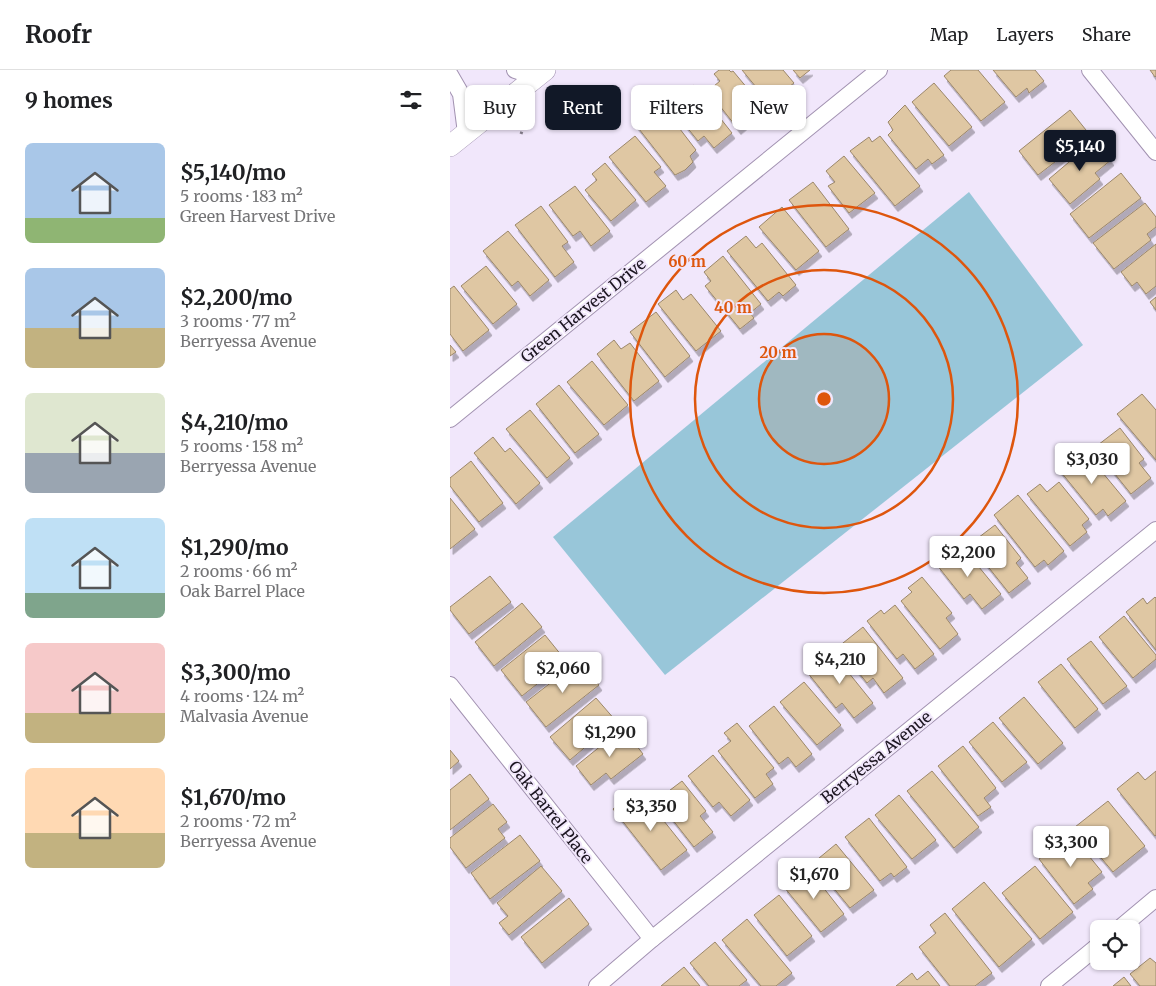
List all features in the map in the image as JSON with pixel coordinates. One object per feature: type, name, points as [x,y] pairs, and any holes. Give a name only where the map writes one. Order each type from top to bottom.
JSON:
[{"type":"street","points":[[515,70],[540,73]]},
{"type":"street","name":"Green Harvest Drive","points":[[450,419],[879,70]]},
{"type":"street","points":[[1090,70],[1156,152]]},
{"type":"street","points":[[458,139],[540,73]]},
{"type":"street","points":[[450,75],[461,94],[458,139]]},
{"type":"street","name":"Berryessa Avenue","points":[[597,986],[1156,530]]},
{"type":"street","name":"Oak Barrel Place","points":[[450,685],[652,940]]},
{"type":"street","points":[[1130,920],[1156,898]]},
{"type":"street","points":[[1049,986],[1090,952]]},
{"type":"water","points":[[969,192],[1083,345],[665,675],[553,537]]},
{"type":"building","points":[[719,70],[733,71],[745,85],[732,85],[732,121],[722,109],[722,85],[715,85],[720,81],[714,74]]},
{"type":"building","points":[[742,70],[783,70],[794,83],[791,85],[754,85]]},
{"type":"building","points":[[793,70],[810,70],[800,78]]},
{"type":"building","points":[[951,70],[978,70],[1005,102],[981,121],[944,76]]},
{"type":"building","points":[[993,70],[1035,70],[1044,81],[1029,93],[1027,88],[1016,97]]},
{"type":"building","points":[[1150,70],[1156,70],[1155,77]]},
{"type":"building","points":[[934,83],[972,127],[949,146],[912,102]]},
{"type":"building","points":[[905,105],[944,155],[932,164],[928,159],[916,169],[888,135],[893,130],[888,122]]},
{"type":"building","points":[[1070,110],[1090,135],[1038,175],[1019,151]]},
{"type":"building","points":[[722,120],[732,133],[714,148],[704,136],[698,141],[689,130],[722,130]]},
{"type":"building","points":[[640,130],[681,130],[696,150],[690,156],[693,162],[685,170],[675,175]]},
{"type":"building","points":[[635,136],[661,167],[654,172],[666,186],[646,202],[609,157]]},
{"type":"building","points":[[880,136],[920,186],[895,206],[850,151],[869,137],[872,142]]},
{"type":"building","points":[[1095,140],[1111,160],[1095,173],[1100,179],[1070,204],[1049,179]]},
{"type":"building","points":[[844,156],[875,193],[849,213],[828,186],[835,182],[826,171]]},
{"type":"building","points":[[605,163],[636,200],[611,221],[585,190],[597,180],[592,174]]},
{"type":"building","points":[[1121,173],[1141,198],[1089,238],[1070,214]]},
{"type":"building","points":[[813,182],[849,229],[826,247],[789,200]]},
{"type":"building","points":[[575,186],[610,231],[591,246],[580,231],[573,236],[549,205]]},
{"type":"building","points":[[1145,203],[1156,217],[1156,227],[1147,234],[1151,240],[1114,269],[1093,243]]},
{"type":"building","points":[[541,206],[568,242],[562,246],[574,262],[555,277],[515,225]]},
{"type":"building","points":[[782,207],[819,251],[796,270],[759,227]]},
{"type":"building","points":[[508,231],[549,280],[530,296],[518,281],[512,286],[483,251]]},
{"type":"building","points":[[746,236],[756,248],[762,243],[796,285],[783,296],[779,292],[768,301],[727,251]]},
{"type":"building","points":[[1156,244],[1156,286],[1146,294],[1137,282],[1132,286],[1121,272]]},
{"type":"building","points":[[723,256],[761,304],[750,313],[754,318],[740,329],[705,286],[711,281],[704,272]]},
{"type":"building","points":[[486,266],[517,304],[493,324],[461,286]]},
{"type":"building","points":[[454,286],[489,330],[463,351],[450,334],[450,289]]},
{"type":"building","points":[[676,290],[683,300],[691,294],[721,331],[696,351],[658,304]]},
{"type":"building","points":[[1156,297],[1156,310],[1150,302]]},
{"type":"building","points":[[656,312],[690,356],[665,377],[630,332]]},
{"type":"building","points":[[614,340],[621,349],[630,343],[659,381],[634,401],[597,354]]},
{"type":"building","points":[[450,345],[456,352],[450,356]]},
{"type":"building","points":[[592,361],[628,405],[604,425],[567,382]]},
{"type":"building","points":[[559,385],[599,434],[575,453],[536,404]]},
{"type":"building","points":[[1142,394],[1156,410],[1156,460],[1117,414]]},
{"type":"building","points":[[530,410],[570,458],[547,478],[506,429]]},
{"type":"building","points":[[1120,428],[1144,459],[1139,463],[1151,478],[1131,494],[1094,448]]},
{"type":"building","points":[[493,437],[505,452],[510,448],[540,483],[516,504],[474,453]]},
{"type":"building","points":[[1088,455],[1126,501],[1108,516],[1103,509],[1096,515],[1056,466],[1068,456],[1076,466]]},
{"type":"building","points":[[471,461],[503,503],[479,522],[450,486],[450,478]]},
{"type":"building","points":[[1059,482],[1089,519],[1082,525],[1087,532],[1070,546],[1027,494],[1040,484],[1047,492]]},
{"type":"building","points":[[1018,495],[1064,551],[1048,565],[1044,560],[1035,567],[994,515]]},
{"type":"building","points":[[450,498],[475,529],[450,549]]},
{"type":"building","points":[[995,525],[1021,558],[1016,563],[1028,578],[1009,593],[970,544]]},
{"type":"building","points":[[961,545],[1001,594],[982,609],[970,594],[964,599],[937,565]]},
{"type":"building","points":[[490,576],[511,602],[469,634],[450,610],[450,607]]},
{"type":"building","points":[[922,577],[952,613],[946,618],[958,634],[940,649],[901,601],[912,592],[908,588]]},
{"type":"building","points":[[1155,597],[1156,650],[1126,612],[1143,598],[1147,604]]},
{"type":"building","points":[[522,603],[542,627],[494,666],[475,642]]},
{"type":"building","points":[[895,605],[934,654],[915,669],[903,654],[897,659],[867,621],[881,610],[884,614]]},
{"type":"building","points":[[1124,616],[1156,655],[1156,659],[1133,678],[1099,637]]},
{"type":"building","points":[[863,627],[903,678],[884,693],[873,678],[867,683],[838,647]]},
{"type":"building","points":[[545,635],[566,661],[522,696],[501,670]]},
{"type":"building","points":[[1091,641],[1127,686],[1103,704],[1067,659]]},
{"type":"building","points":[[832,652],[873,703],[854,718],[842,703],[836,708],[807,672]]},
{"type":"building","points":[[580,660],[599,685],[546,727],[526,702]]},
{"type":"building","points":[[1061,664],[1098,709],[1075,728],[1038,682]]},
{"type":"building","points":[[804,682],[841,725],[817,745],[780,702]]},
{"type":"building","points":[[1024,697],[1063,743],[1038,764],[999,718]]},
{"type":"building","points":[[596,698],[616,721],[570,760],[550,737]]},
{"type":"building","points":[[774,706],[812,754],[796,767],[788,757],[779,764],[749,726]]},
{"type":"building","points":[[993,722],[1027,762],[1002,782],[969,742]]},
{"type":"building","points":[[737,723],[774,768],[766,774],[773,784],[755,798],[718,751],[731,741],[724,733]]},
{"type":"building","points":[[623,728],[643,754],[611,779],[606,773],[591,785],[576,766]]},
{"type":"building","points":[[963,746],[996,788],[984,798],[991,807],[978,816],[938,766]]},
{"type":"building","points":[[450,750],[459,761],[450,769]]},
{"type":"building","points":[[713,755],[750,800],[731,816],[719,802],[713,807],[688,776]]},
{"type":"building","points":[[932,771],[979,827],[954,848],[907,791]]},
{"type":"building","points":[[1156,771],[1155,836],[1117,789],[1138,772],[1145,780]]},
{"type":"building","points":[[470,774],[489,799],[450,830],[450,790]]},
{"type":"building","points":[[682,781],[706,811],[700,816],[713,832],[694,847],[657,800]]},
{"type":"building","points":[[899,795],[936,840],[912,859],[875,815]]},
{"type":"building","points":[[644,796],[687,850],[661,870],[613,809],[624,800],[630,808]]},
{"type":"building","points":[[1108,801],[1145,846],[1113,872],[1075,827]]},
{"type":"building","points":[[493,804],[507,822],[498,829],[505,838],[466,868],[450,847],[450,838]]},
{"type":"building","points":[[869,818],[907,867],[894,877],[891,873],[880,881],[845,837]]},
{"type":"building","points":[[1071,834],[1102,872],[1088,883],[1093,889],[1074,904],[1039,859]]},
{"type":"building","points":[[520,835],[540,861],[490,899],[471,873]]},
{"type":"building","points":[[836,844],[874,890],[850,908],[813,863]]},
{"type":"building","points":[[541,866],[562,891],[509,935],[499,923],[508,916],[497,903]]},
{"type":"building","points":[[1035,866],[1073,912],[1040,939],[1002,893]]},
{"type":"building","points":[[808,868],[844,914],[821,932],[784,887]]},
{"type":"building","points":[[984,882],[1032,939],[999,967],[952,909]]},
{"type":"building","points":[[779,895],[812,936],[787,956],[754,915]]},
{"type":"building","points":[[569,898],[589,924],[542,963],[521,937]]},
{"type":"building","points":[[945,913],[992,973],[975,986],[950,986],[919,947],[936,933],[930,925]]},
{"type":"building","points":[[747,919],[792,973],[776,986],[761,986],[722,940]]},
{"type":"building","points":[[715,942],[747,980],[739,986],[709,986],[690,963]]},
{"type":"building","points":[[1150,958],[1156,963],[1156,986],[1140,986],[1130,974],[1135,970],[1140,970],[1140,966]]},
{"type":"building","points":[[684,967],[700,986],[661,986]]},
{"type":"building","points":[[928,971],[940,986],[896,986],[912,973],[917,980]]},
{"type":"building","points":[[1124,977],[1131,986],[1113,986]]}]
